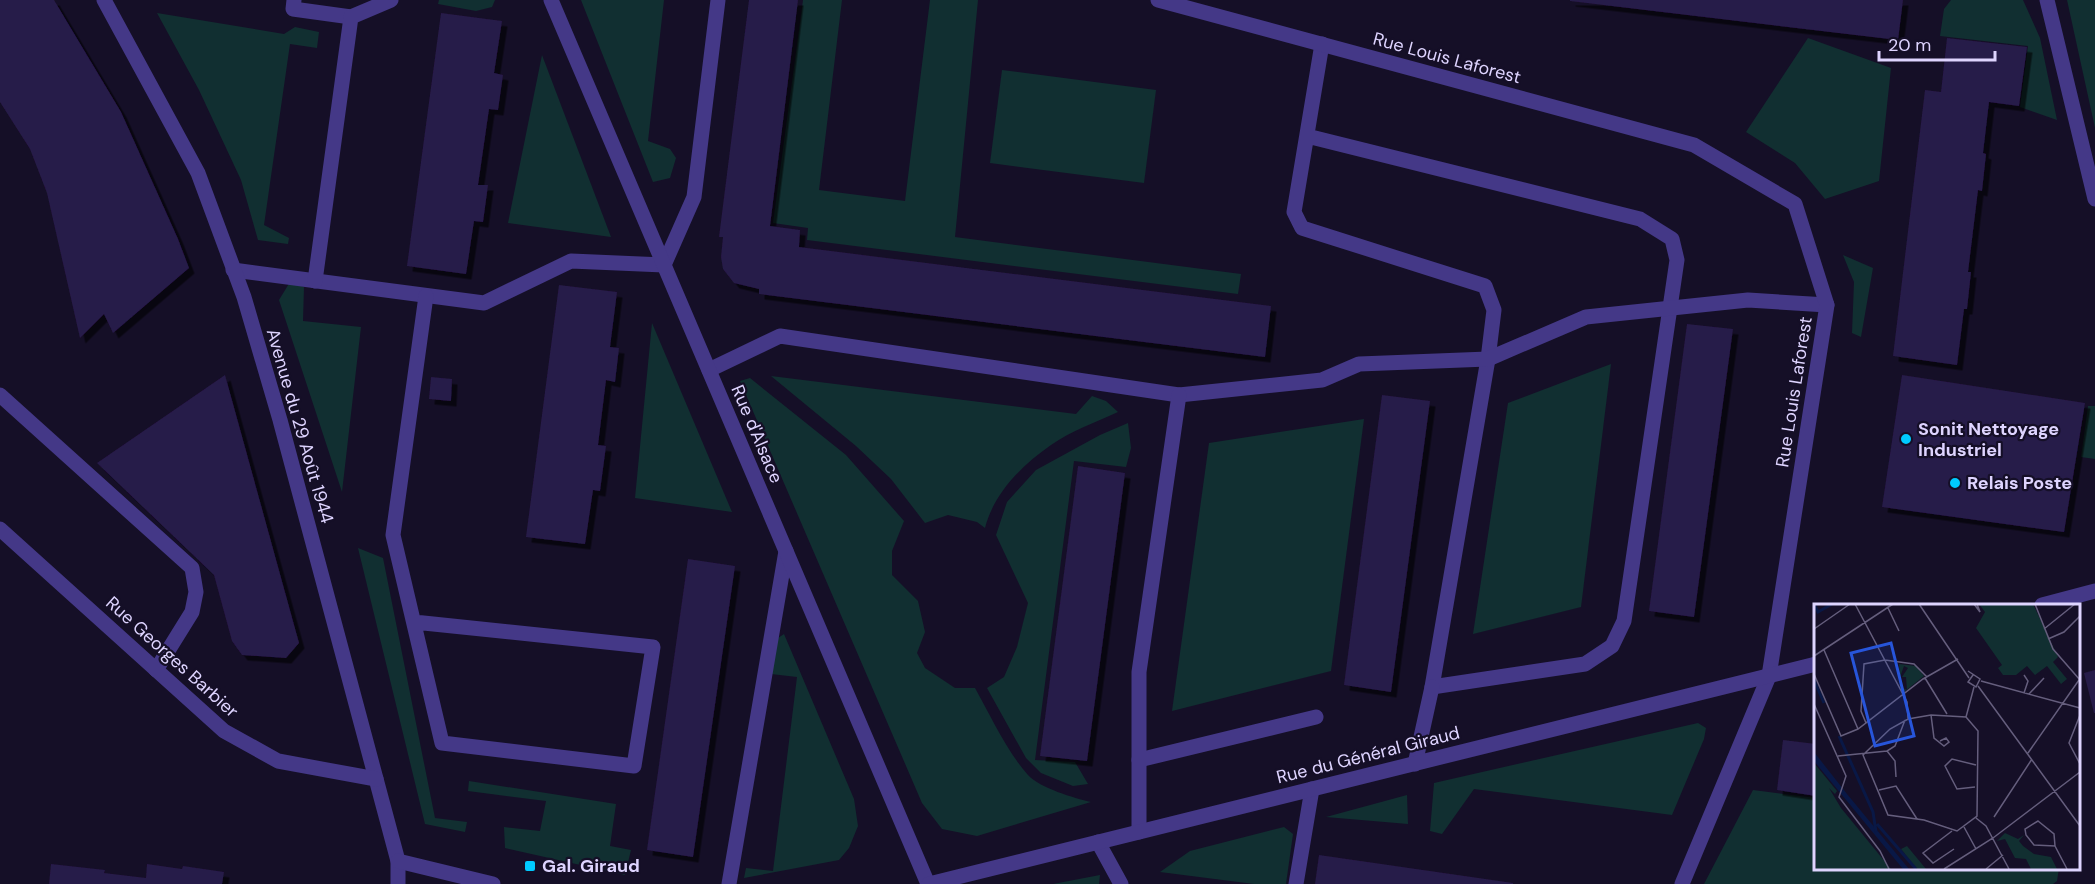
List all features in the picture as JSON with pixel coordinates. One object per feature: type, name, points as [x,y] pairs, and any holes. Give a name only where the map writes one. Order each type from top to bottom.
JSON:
[{"type":"street","name":"Avenue du 29 Août 1944","points":[[104,0],[198,173],[244,297],[280,420],[398,861],[398,884]]},
{"type":"street","points":[[294,0],[292,9],[351,17],[391,0]]},
{"type":"street","name":"Rue d'Alsace","points":[[551,0],[928,884]]},
{"type":"street","points":[[233,270],[484,303],[571,261],[664,264],[694,197],[718,0]]},
{"type":"street","name":"Rue Louis Laforest","points":[[1158,0],[1694,145],[1796,204],[1827,305],[1769,676],[1682,884]]},
{"type":"street","points":[[2047,0],[2095,199]]},
{"type":"street","points":[[315,281],[351,17]]},
{"type":"street","points":[[1322,44],[1294,212],[1302,228],[1485,286],[1494,310],[1488,358],[1432,687],[1414,764]]},
{"type":"street","points":[[1307,136],[1640,219],[1672,239],[1677,260],[1624,621],[1612,646],[1585,664],[1432,687]]},
{"type":"street","points":[[414,622],[653,647],[634,766],[442,743],[393,535],[426,296]]},
{"type":"street","points":[[709,370],[780,336],[1179,395],[1322,380],[1359,364],[1488,358],[1586,317],[1748,300],[1827,305]]},
{"type":"street","points":[[0,395],[192,568],[196,592],[192,612],[156,670]]},
{"type":"street","points":[[1139,832],[1139,672],[1179,395]]},
{"type":"street","name":"Rue Georges Barbier","points":[[0,529],[224,731],[278,761],[376,780]]},
{"type":"street","points":[[729,884],[786,551]]},
{"type":"street","points":[[2046,604],[2095,591]]},
{"type":"street","name":"Rue du Général Giraud","points":[[928,884],[1814,665]]},
{"type":"street","points":[[1139,760],[1317,717]]},
{"type":"street","points":[[1296,884],[1312,789]]},
{"type":"street","points":[[1098,842],[1121,884]]},
{"type":"street","points":[[398,861],[493,884]]},
{"type":"green space","points":[[439,0],[495,0],[492,7],[476,11],[438,4]]},
{"type":"green space","points":[[581,0],[664,0],[648,141],[670,149],[676,158],[670,178],[653,182]]},
{"type":"green space","points":[[803,0],[842,0],[819,190],[905,201],[930,0],[978,0],[955,237],[1241,274],[1238,294],[807,240],[808,228],[773,223]]},
{"type":"green space","points":[[1951,0],[2023,0],[2040,38],[2057,120],[2020,107],[2028,46],[1940,36],[1944,9]]},
{"type":"green space","points":[[2067,0],[2095,0],[2095,128]]},
{"type":"green space","points":[[157,13],[284,34],[295,27],[319,32],[317,48],[290,44],[264,225],[289,238],[288,244],[258,240],[241,180],[199,90]]},
{"type":"green space","points":[[1808,38],[1891,68],[1879,181],[1825,199],[1795,163],[1746,132]]},
{"type":"green space","points":[[542,55],[611,237],[508,223]]},
{"type":"green space","points":[[1002,70],[1156,90],[1144,183],[990,163]]},
{"type":"green space","points":[[1843,255],[1873,268],[1861,337],[1852,333],[1854,282]]},
{"type":"green space","points":[[290,282],[304,287],[303,321],[361,327],[342,492],[279,300]]},
{"type":"green space","points":[[652,323],[732,512],[635,498]]},
{"type":"green space","points":[[1611,364],[1581,607],[1473,634],[1508,403]]},
{"type":"green space","points":[[771,376],[1076,414],[1092,396],[1106,401],[1118,412],[1067,435],[1030,461],[1002,492],[989,515],[985,528],[977,522],[948,515],[925,523],[891,479],[856,446]]},
{"type":"green space","points":[[750,378],[846,455],[904,521],[892,551],[892,575],[918,601],[925,632],[917,653],[925,668],[955,688],[975,688],[1013,756],[1033,780],[1058,792],[1091,802],[977,836],[942,829],[922,803],[740,381]]},
{"type":"green space","points":[[2088,406],[2095,406],[2095,459],[2081,457]]},
{"type":"green space","points":[[1364,419],[1331,671],[1172,711],[1209,443]]},
{"type":"green space","points":[[1128,423],[1131,448],[1126,467],[1074,461],[1035,760],[1075,762],[1088,784],[1073,786],[1041,773],[1026,758],[987,688],[1004,677],[1017,647],[1028,603],[996,535],[1007,502],[1036,470],[1100,435]]},
{"type":"green space","points":[[358,548],[383,558],[435,818],[467,822],[465,832],[425,824]]},
{"type":"green space","points":[[784,634],[854,799],[858,826],[849,848],[839,860],[744,878],[746,868],[773,871],[797,677],[771,674],[775,640]]},
{"type":"green space","points":[[1698,723],[1706,728],[1704,739],[1672,815],[1474,789],[1442,834],[1430,831],[1434,783]]},
{"type":"green space","points":[[469,781],[616,804],[610,846],[631,850],[625,875],[505,848],[504,827],[540,831],[546,801],[468,791]]},
{"type":"green space","points":[[1753,790],[1814,798],[1814,869],[2059,869],[2057,881],[2053,884],[1704,884]]},
{"type":"green space","points":[[1407,795],[1408,824],[1326,817]]},
{"type":"green space","points":[[1284,827],[1293,834],[1286,884],[1254,884],[1160,872],[1190,851]]},
{"type":"green space","points":[[1100,875],[1099,884],[1053,884]]},
{"type":"building","points":[[0,0],[54,0],[121,112],[189,268],[113,333],[104,314],[80,338],[47,193],[30,149],[0,102]]},
{"type":"building","points":[[749,0],[798,0],[770,226],[800,230],[799,247],[1271,306],[1265,357],[759,294],[759,289],[734,283],[723,269],[721,257],[723,237],[719,237]]},
{"type":"building","points":[[1570,0],[1903,0],[1898,40]]},
{"type":"building","points":[[441,13],[502,21],[494,73],[503,75],[498,110],[489,109],[478,185],[488,185],[483,222],[474,221],[466,274],[407,266]]},
{"type":"building","points":[[1947,38],[2027,47],[2019,106],[1989,102],[1983,153],[1986,154],[1982,191],[1978,190],[1968,272],[1971,272],[1967,309],[1964,309],[1957,365],[1893,356],[1925,90],[1941,92]]},
{"type":"building","points":[[559,285],[617,292],[610,347],[619,348],[615,382],[606,380],[598,445],[606,446],[600,491],[593,490],[585,544],[526,537]]},
{"type":"building","points":[[1687,324],[1733,329],[1694,617],[1649,611]]},
{"type":"building","points":[[225,375],[299,643],[286,658],[242,655],[232,641],[214,575],[97,463]]},
{"type":"building","points":[[1902,375],[2085,403],[2064,532],[1882,507]]},
{"type":"building","points":[[431,377],[452,379],[451,401],[429,399]]},
{"type":"building","points":[[1382,395],[1430,401],[1391,692],[1344,685]]},
{"type":"building","points":[[1078,466],[1125,473],[1087,761],[1040,756]]},
{"type":"building","points":[[688,559],[735,566],[693,857],[647,850]]},
{"type":"building","points":[[2095,670],[2095,713],[2094,713],[2084,673]]},
{"type":"building","points":[[1783,740],[1814,744],[1814,796],[1777,790]]},
{"type":"building","points":[[1319,855],[1513,883],[1513,884],[1315,884]]},
{"type":"building","points":[[51,864],[105,870],[104,873],[146,878],[147,864],[224,872],[222,884],[49,884]]},
{"type":"place","name":"Sonit Nettoyage Industriel","points":[[1906,439]]},
{"type":"place","name":"Relais Poste","points":[[1955,483]]},
{"type":"place","name":"Gal. Giraud","points":[[530,866]]}]
